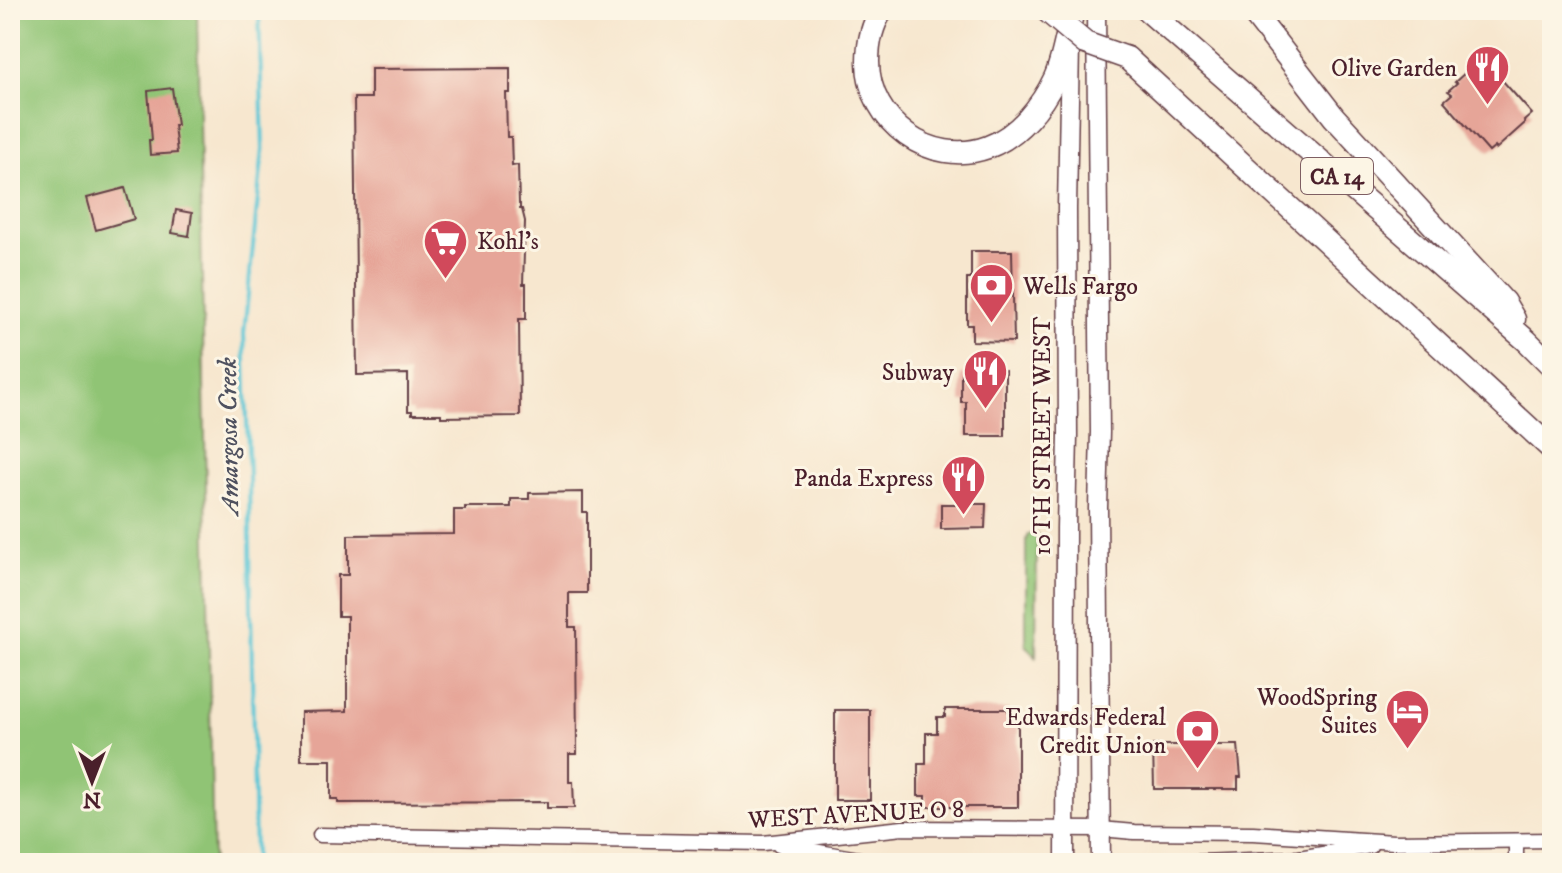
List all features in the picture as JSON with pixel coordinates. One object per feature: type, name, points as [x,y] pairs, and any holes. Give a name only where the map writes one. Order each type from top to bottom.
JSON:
[{"type":"highway","points":[[882,10],[868,52],[870,85],[878,103],[889,121],[909,137],[926,146],[965,151],[987,148],[1008,137],[1027,120],[1056,76],[1070,13]]},
{"type":"highway","points":[[1046,10],[1085,43],[1127,58]]},
{"type":"highway","name":"CA 14","points":[[1147,10],[1552,366]]},
{"type":"highway","points":[[1251,10],[1334,117],[1504,302],[1527,341]]},
{"type":"highway","name":"CA 14","points":[[1070,13],[1127,58],[1552,449]]},
{"type":"main road","points":[[1096,10],[1101,863]]},
{"type":"main road","name":"10TH STREET WEST","points":[[1065,863],[1070,13]]},
{"type":"main road","points":[[1067,457],[1100,471]]},
{"type":"main road","points":[[1067,481],[1100,471]]},
{"type":"street","name":"WEST AVENUE O 8","points":[[320,835],[763,843],[903,828],[1253,833],[1394,842],[1552,840]]},
{"type":"street","points":[[1516,841],[1516,863]]},
{"type":"street","name":"WEST AVENUE O 8","points":[[1175,863],[1299,858],[1394,842]]},
{"type":"street","points":[[763,843],[882,863]]},
{"type":"green space","points":[[10,10],[197,10],[213,863],[10,863]]},
{"type":"green space","points":[[1028,534],[1037,534],[1036,657],[1026,645]]},
{"type":"building","name":"Olive Garden","points":[[1487,63],[1532,114],[1489,152],[1444,101],[1452,94],[1448,91],[1466,72],[1476,67],[1479,70]]},
{"type":"building","points":[[510,68],[510,93],[506,93],[507,137],[511,137],[512,166],[518,165],[519,204],[525,221],[523,284],[526,284],[526,319],[519,319],[520,416],[441,417],[441,414],[412,414],[408,411],[408,374],[357,375],[354,98],[371,98],[371,69]]},
{"type":"building","points":[[172,88],[177,153],[150,155],[149,140],[152,140],[148,91]]},
{"type":"building","points":[[125,188],[134,219],[96,230],[87,198]]},
{"type":"building","points":[[176,210],[192,213],[189,236],[172,233]]},
{"type":"building","points":[[971,251],[1012,251],[1014,342],[972,341],[972,325],[967,325],[967,279],[971,279]]},
{"type":"building","points":[[1005,370],[1005,436],[966,436],[966,402],[961,402],[961,374]]},
{"type":"building","points":[[583,492],[583,512],[587,512],[587,593],[569,593],[569,627],[576,627],[577,754],[569,754],[569,782],[573,782],[574,808],[547,808],[547,802],[338,803],[338,799],[331,799],[331,760],[301,760],[301,712],[347,711],[347,616],[338,616],[338,575],[348,575],[348,535],[454,534],[454,510],[465,510],[465,507],[511,507],[511,499],[529,499],[529,493]]},
{"type":"building","name":"Panda Express","points":[[941,504],[986,504],[985,528],[941,529]]},
{"type":"building","points":[[945,709],[1008,709],[1008,718],[1018,718],[1018,807],[926,807],[926,796],[918,796],[918,764],[926,764],[926,733],[937,733],[937,717],[945,717]]},
{"type":"building","points":[[835,710],[870,710],[870,800],[835,800]]},
{"type":"building","name":"Edwards Federal Credit Union","points":[[1153,745],[1238,745],[1241,777],[1238,777],[1238,789],[1154,789]]},
{"type":"waterway","name":"Amargosa Creek","points":[[255,863],[244,333],[263,149],[259,10]]},
{"type":"place","name":"Olive Garden","points":[[1488,107]]},
{"type":"place","name":"Kohl's","points":[[446,280]]},
{"type":"place","name":"Wells Fargo","points":[[992,325]]},
{"type":"place","name":"Subway","points":[[985,411]]},
{"type":"place","name":"Panda Express","points":[[964,517]]},
{"type":"place","name":"WoodSpring Suites","points":[[1408,750]]},
{"type":"place","name":"Edwards Federal Credit Union","points":[[1197,770]]}]
